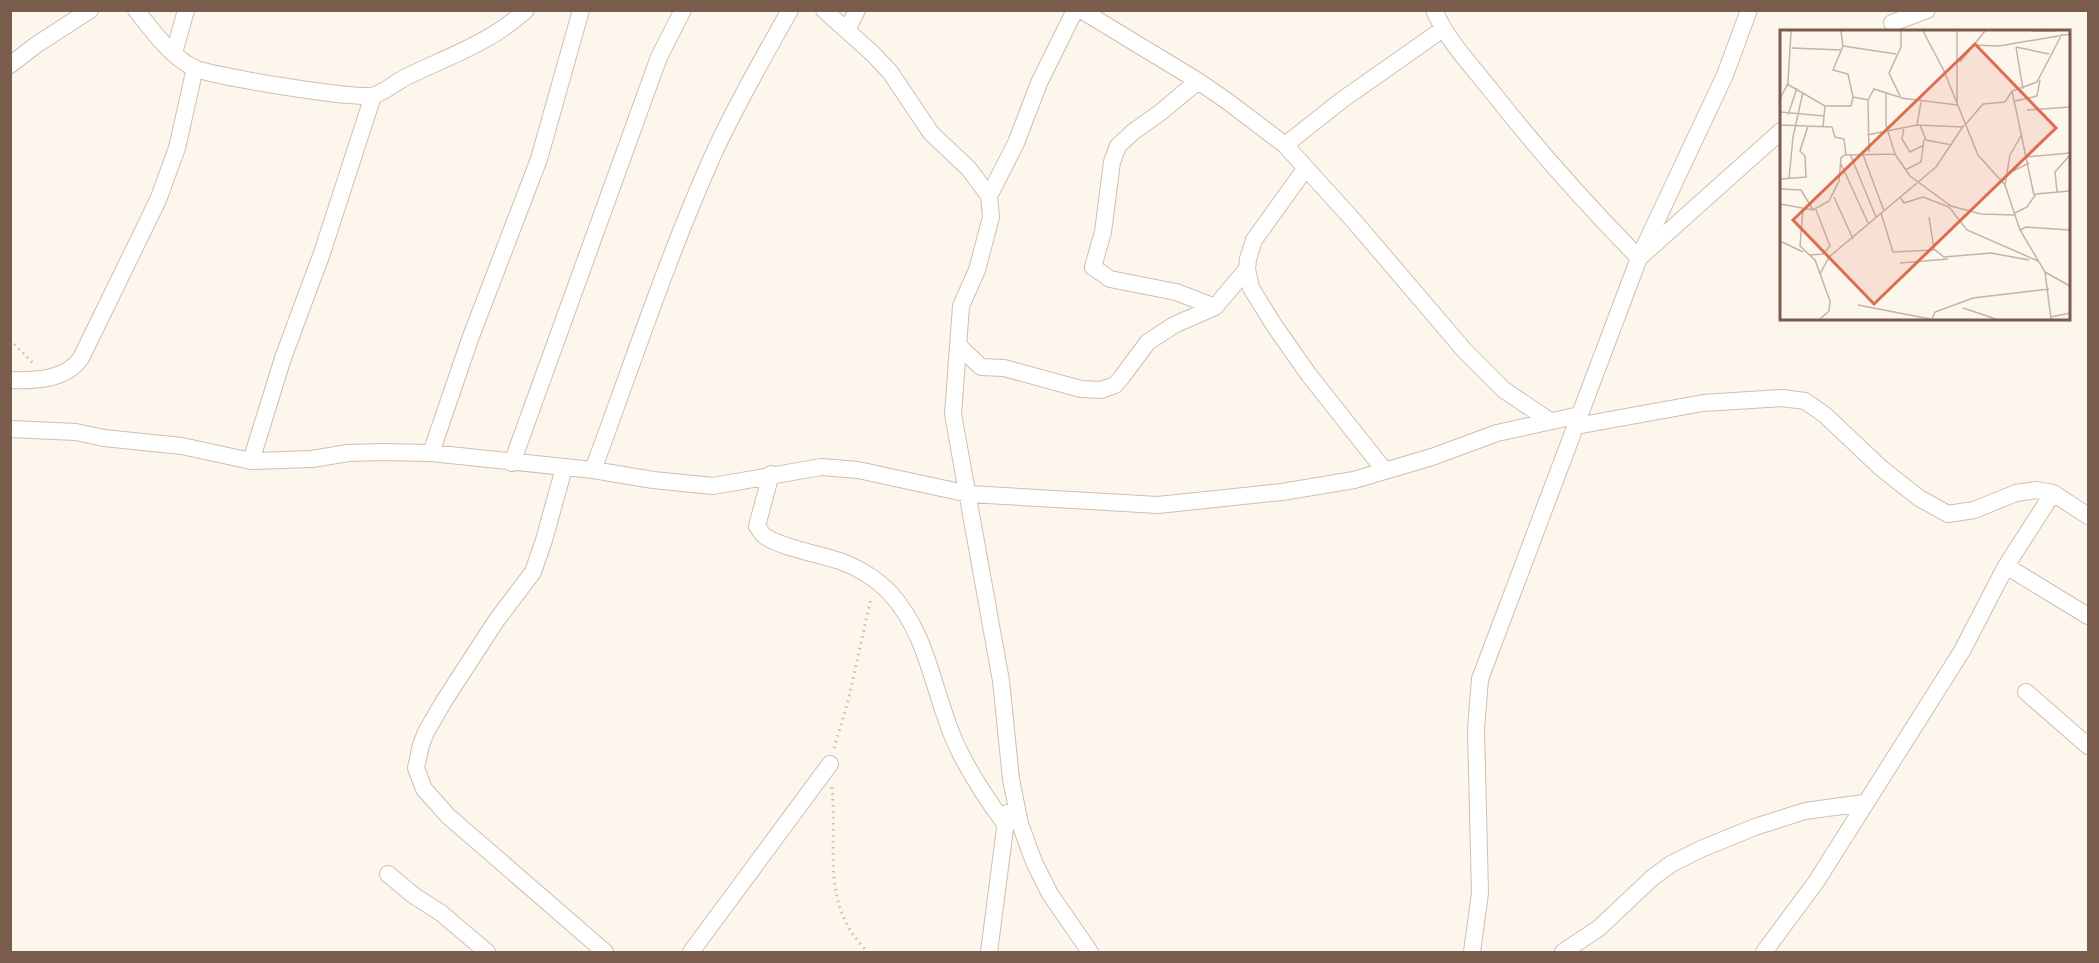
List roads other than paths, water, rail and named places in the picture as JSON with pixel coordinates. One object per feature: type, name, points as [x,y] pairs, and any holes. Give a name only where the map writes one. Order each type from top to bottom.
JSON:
[{"type":"street","points":[[10,65],[90,10]]},
{"type":"street","points":[[136,10],[174,53],[195,68],[228,77],[320,92],[373,96],[406,77],[500,32],[526,10]]},
{"type":"street","points":[[174,53],[186,10]]},
{"type":"street","points":[[431,453],[470,339],[539,159],[581,10]]},
{"type":"street","points":[[512,463],[659,57],[682,10]]},
{"type":"street","points":[[593,470],[676,246],[713,156],[735,109],[790,10]]},
{"type":"street","points":[[824,10],[890,72],[930,133],[969,169],[989,196],[991,217],[977,270],[961,306],[953,414],[1001,681],[1011,780],[1020,824],[1034,862],[1050,894],[1090,952]]},
{"type":"street","points":[[846,30],[857,10]]},
{"type":"street","points":[[989,196],[1016,143],[1039,83],[1075,10]]},
{"type":"street","points":[[1081,10],[1227,100],[1285,146],[1354,221],[1464,350],[1504,390],[1550,421]]},
{"type":"street","points":[[1434,10],[1443,29],[1517,123],[1576,193],[1638,258]]},
{"type":"street","points":[[1472,952],[1480,893],[1476,729],[1480,679],[1638,258],[1725,75],[1749,10]]},
{"type":"street","points":[[1887,27],[1904,10]]},
{"type":"street","points":[[1887,27],[1927,10]]},
{"type":"street","points":[[1285,146],[1342,100],[1443,29]]},
{"type":"street","points":[[10,380],[48,378],[66,371],[78,363],[81,358],[158,200],[177,148],[195,68]]},
{"type":"street","points":[[1198,81],[1118,146],[1112,162],[1103,232],[1094,267],[1110,279],[1176,292],[1215,307]]},
{"type":"street","points":[[251,461],[283,358],[322,253],[373,96]]},
{"type":"street","points":[[1638,258],[1780,132]]},
{"type":"street","points":[[1305,169],[1254,240],[1247,269],[1251,288],[1309,375],[1385,471]]},
{"type":"street","points":[[958,345],[981,367],[1004,368],[1082,389],[1101,390],[1115,384],[1121,378],[1148,342],[1174,325],[1215,307],[1247,269]]},
{"type":"street","points":[[10,429],[76,432],[104,438],[182,446],[251,461],[312,459],[348,453],[431,453],[593,470],[653,480],[713,486],[821,467],[840,468],[969,494],[1158,505],[1282,492],[1354,480],[1432,457],[1497,433],[1550,421],[1578,421],[1703,403],[1782,398],[1805,401],[1825,415],[1881,468],[1919,498],[1948,514],[1974,510],[2016,493],[2036,490],[2053,494],[2088,516]]},
{"type":"street","points":[[564,468],[533,572],[496,621],[435,717],[420,745],[416,768],[424,789],[448,816],[605,952]]},
{"type":"street","points":[[771,474],[757,526],[764,536],[778,543],[843,562],[873,579],[900,604],[919,636],[955,741],[972,775],[1005,824]]},
{"type":"street","points":[[1764,952],[1816,882],[1962,651],[2006,566],[2053,494]]},
{"type":"street","points":[[2006,566],[2088,616]]},
{"type":"street","points":[[2026,692],[2088,746]]},
{"type":"street","points":[[691,952],[830,764]]},
{"type":"street","points":[[989,952],[1011,780]]},
{"type":"street","points":[[1563,952],[1599,928],[1652,878],[1671,864],[1701,849],[1755,827],[1805,811],[1864,803]]},
{"type":"street","points":[[388,874],[413,895],[441,913],[487,952]]}]
